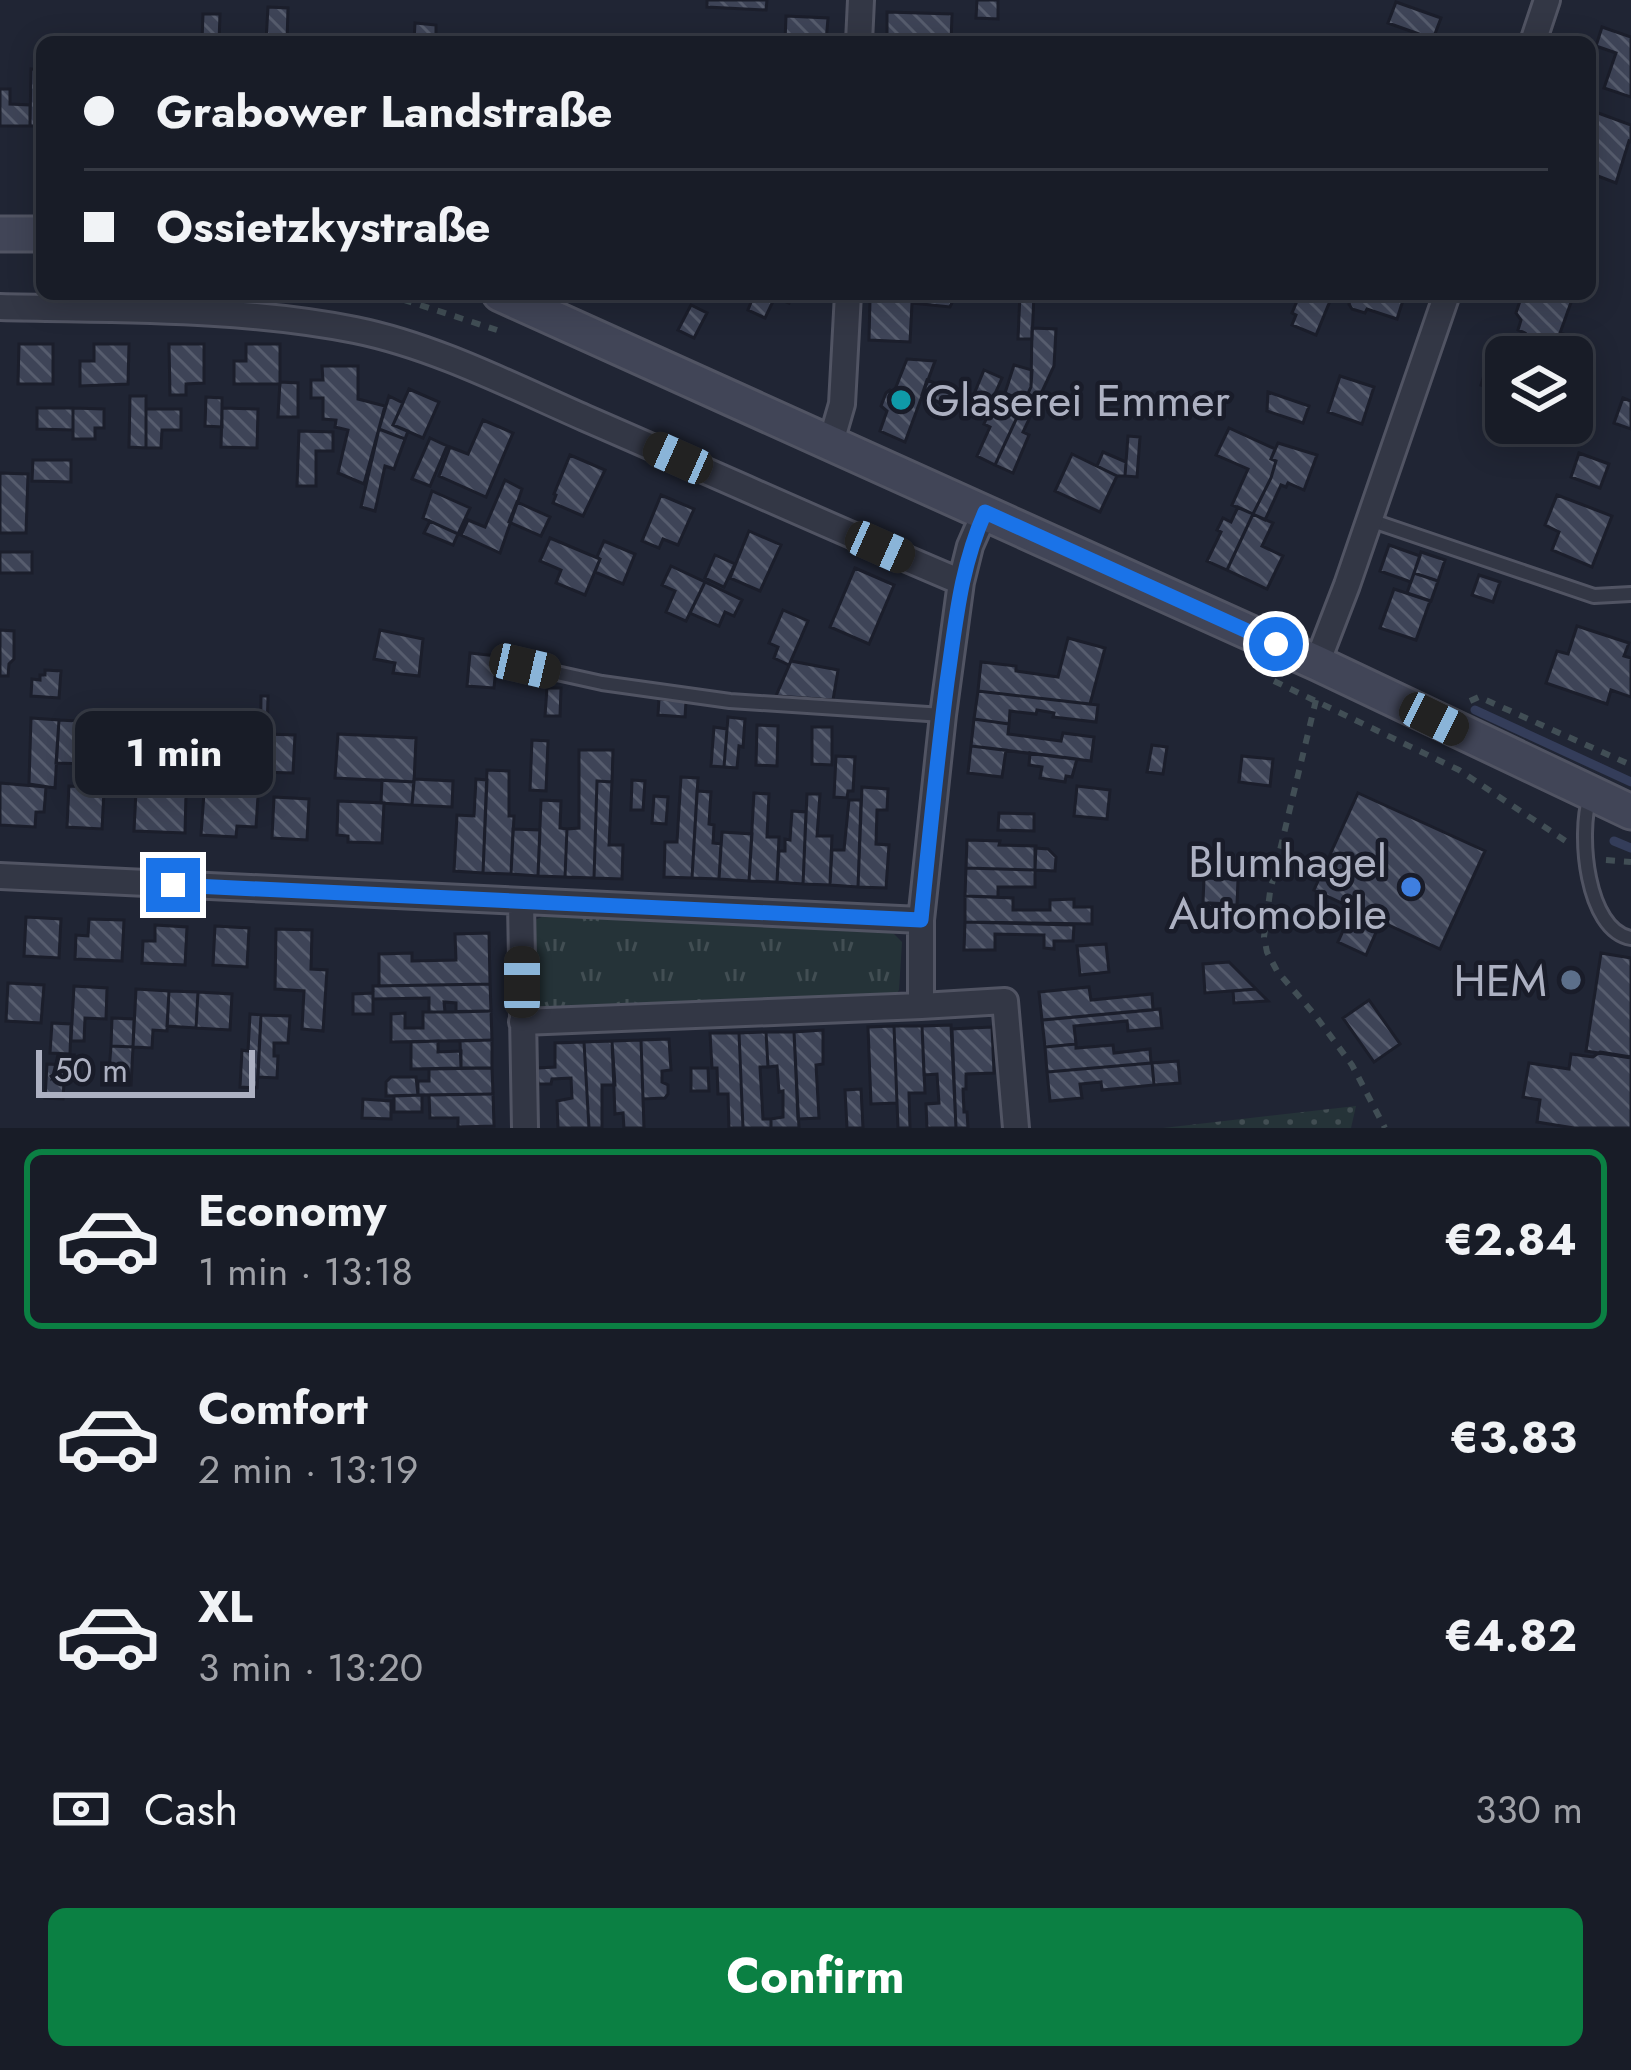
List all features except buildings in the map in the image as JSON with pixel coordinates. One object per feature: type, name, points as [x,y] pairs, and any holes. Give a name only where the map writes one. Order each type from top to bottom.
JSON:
[{"type":"main road","points":[[0,234],[36,234]]},
{"type":"main road","points":[[513,300],[1317,663],[1631,812]]},
{"type":"street","points":[[860,36],[861,0]]},
{"type":"street","points":[[1535,36],[1547,0]]},
{"type":"street","points":[[831,442],[842,404],[848,300]]},
{"type":"street","points":[[1317,663],[1445,300]]},
{"type":"street","points":[[0,308],[215,313],[289,320],[397,341],[500,381],[961,582]]},
{"type":"street","points":[[921,1006],[921,920],[943,715],[961,582],[985,512]]},
{"type":"street","points":[[0,876],[921,920]]},
{"type":"street","points":[[521,903],[525,1128]]},
{"type":"street","points":[[522,1022],[1005,1000],[1016,1128]]},
{"type":"lane","points":[[1370,520],[1594,596],[1631,594]]},
{"type":"lane","points":[[525,666],[602,683],[730,701],[943,715]]},
{"type":"lane","points":[[1591,795],[1583,832],[1597,908],[1606,924],[1631,938]]},
{"type":"path","points":[[1384,1128],[1352,1065],[1277,971],[1264,937],[1270,892],[1316,702],[1459,770],[1587,855]]},
{"type":"green space","points":[[544,916],[893,933],[902,942],[899,990],[893,998],[542,1010],[535,1004],[533,924]]},
{"type":"green space","points":[[1356,1106],[1351,1128],[1163,1128]]},
{"type":"waterway","points":[[1475,710],[1631,782]]},
{"type":"waterway","points":[[1614,841],[1631,848]]},
{"type":"place","name":"Glaserei Emmer","points":[[901,400]]},
{"type":"place","name":"Blumhagel Automobile","points":[[1411,887]]},
{"type":"place","name":"HEM","points":[[1571,980]]},
{"type":"route","points":[[173,885],[921,920],[961,582],[985,512],[1276,644]]}]
